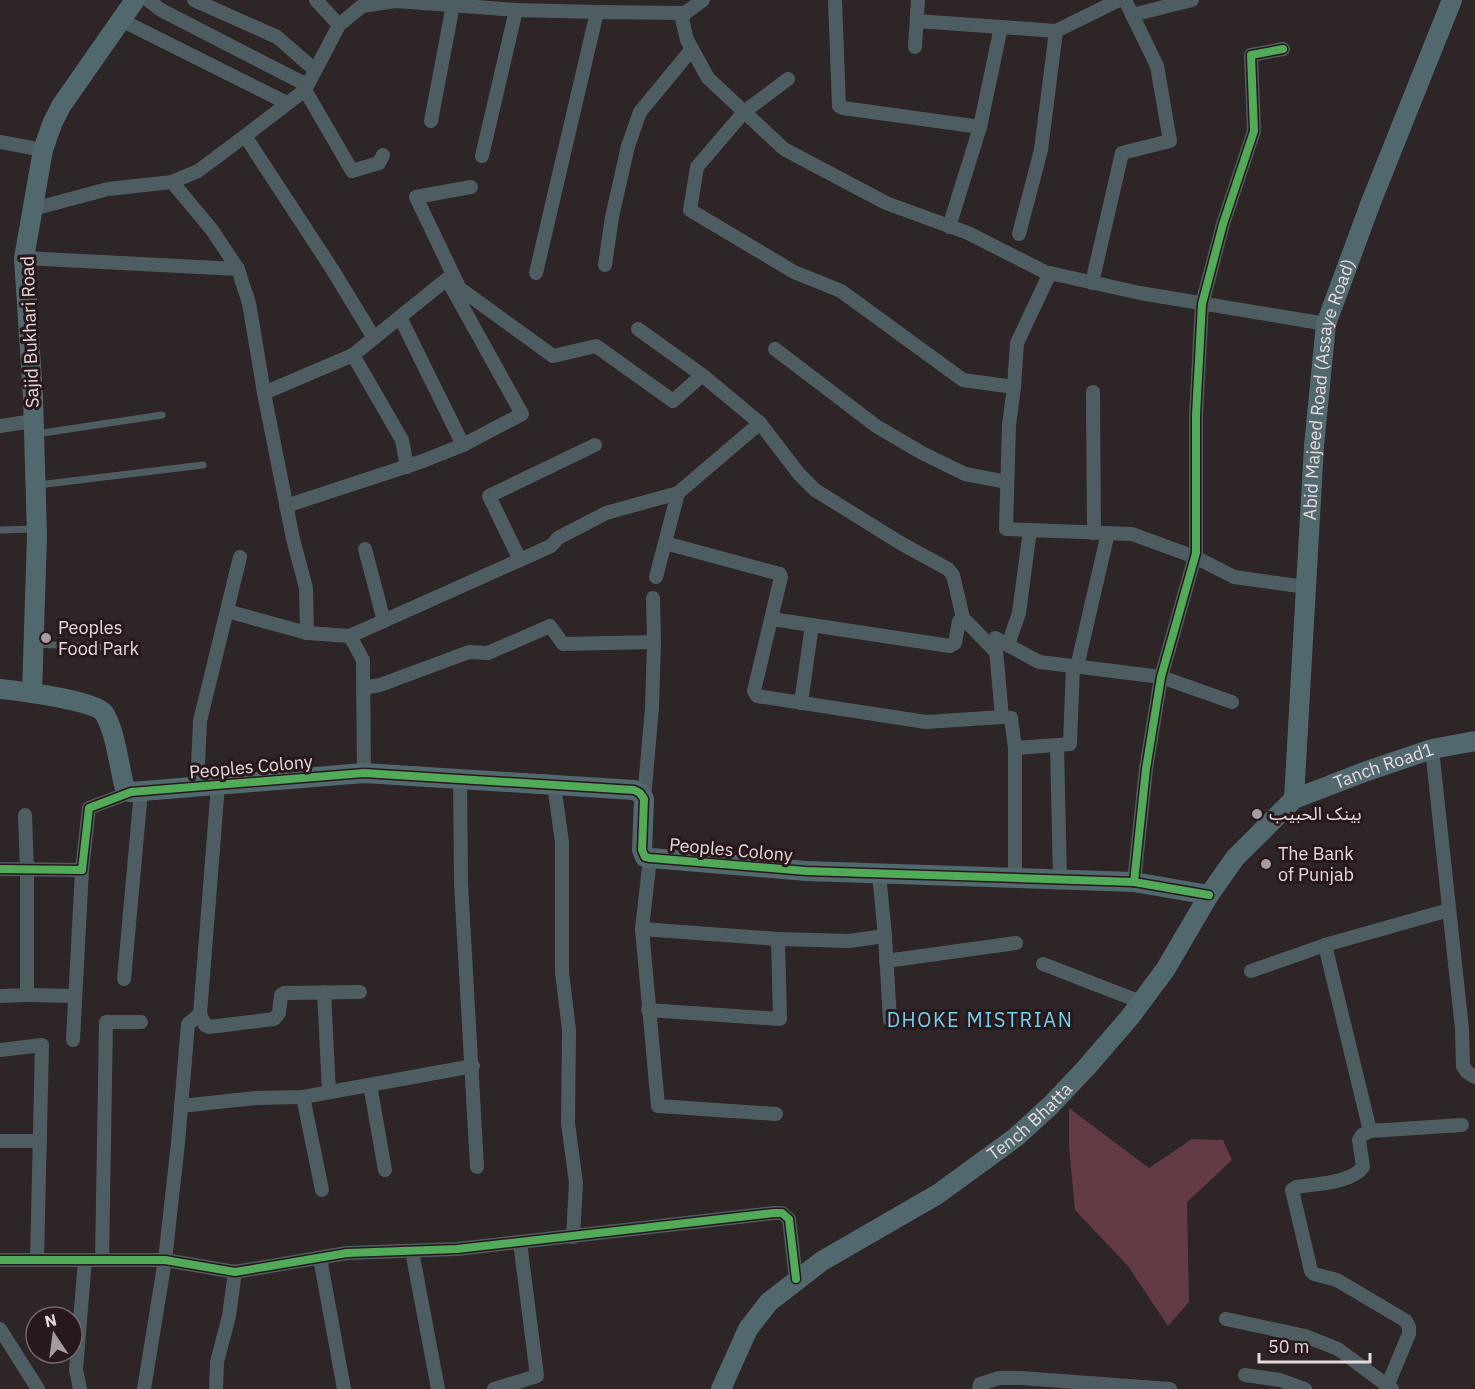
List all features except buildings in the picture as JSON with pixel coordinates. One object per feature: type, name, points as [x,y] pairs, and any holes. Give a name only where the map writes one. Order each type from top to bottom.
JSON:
[{"type":"street","name":"Sajid Bukhari Road","points":[[32,693],[36,529],[24,258],[43,150],[61,106],[135,0]]},
{"type":"street","points":[[148,0],[161,10],[306,88],[352,171],[379,163],[383,155]]},
{"type":"street","points":[[194,0],[277,37],[315,70]]},
{"type":"street","points":[[316,0],[339,25]]},
{"type":"street","points":[[703,0],[685,13],[682,27],[708,78],[784,149],[886,203],[949,227],[1050,273],[1202,304],[1326,324]]},
{"type":"street","points":[[835,0],[839,106],[980,127]]},
{"type":"street","points":[[915,47],[918,0]]},
{"type":"street","points":[[917,21],[1056,31],[1119,0]]},
{"type":"street","points":[[1092,283],[1122,153],[1170,141],[1158,66],[1125,0]]},
{"type":"street","points":[[1132,15],[1192,0]]},
{"type":"street","name":"Abid Majeed Road (Assaye Road)","points":[[1294,799],[1314,446],[1326,324],[1452,0]]},
{"type":"street","points":[[33,209],[108,189],[172,182],[198,171],[306,88],[339,25],[362,6],[396,1],[516,10],[685,13]]},
{"type":"street","points":[[431,121],[453,5]]},
{"type":"street","points":[[482,156],[516,10]]},
{"type":"street","points":[[536,273],[597,12]]},
{"type":"street","points":[[121,20],[287,103]]},
{"type":"street","points":[[949,227],[980,127],[1001,27]]},
{"type":"street","points":[[1019,234],[1041,150],[1056,31]]},
{"type":"street","points":[[606,265],[612,217],[628,146],[640,112],[692,49]]},
{"type":"street","points":[[1134,882],[1146,769],[1161,677],[1195,557],[1196,415],[1202,304],[1223,224],[1254,131],[1251,55],[1283,49]]},
{"type":"street","points":[[788,79],[744,112],[697,167],[690,210],[794,272],[841,291],[963,380],[1014,387]]},
{"type":"street","points":[[245,136],[374,338]]},
{"type":"street","points":[[0,142],[43,150]]},
{"type":"street","points":[[172,182],[212,230],[238,269],[249,303],[286,506],[306,588],[307,633]]},
{"type":"street","points":[[459,288],[416,197],[471,187]]},
{"type":"street","points":[[24,258],[238,269]]},
{"type":"street","points":[[1050,273],[1017,343],[1009,425],[1006,529],[1132,534],[1195,557],[1234,577],[1306,587]]},
{"type":"street","points":[[264,393],[353,355],[447,279]]},
{"type":"street","points":[[447,279],[553,356],[596,346],[672,401],[702,375]]},
{"type":"street","points":[[286,506],[406,467],[463,445],[522,414],[447,279]]},
{"type":"street","points":[[400,317],[463,445]]},
{"type":"street","points":[[638,329],[702,375],[760,423],[799,474],[815,490],[902,544],[948,569],[953,575],[963,618],[1002,648],[1039,662],[1161,677],[1232,702]]},
{"type":"street","points":[[775,349],[876,426],[922,453],[965,474],[1007,482]]},
{"type":"street","points":[[353,355],[402,440],[406,467]]},
{"type":"street","points":[[1093,392],[1094,533]]},
{"type":"street","points":[[227,611],[307,633],[350,636],[551,546],[558,538],[606,513],[678,493],[760,423]]},
{"type":"street","points":[[0,426],[33,428]]},
{"type":"street","points":[[520,560],[489,496],[595,445]]},
{"type":"street","points":[[656,577],[678,493]]},
{"type":"street","points":[[1002,717],[1002,648],[1019,613],[1030,530]]},
{"type":"street","points":[[1015,748],[1070,744],[1075,667],[1108,534]]},
{"type":"street","points":[[665,543],[780,574],[754,694],[757,696],[926,722],[1011,718],[1015,748],[1015,878]]},
{"type":"street","points":[[365,549],[384,621]]},
{"type":"street","points":[[196,787],[200,721],[240,557]]},
{"type":"street","points":[[644,799],[652,708],[653,598]]},
{"type":"street","points":[[772,619],[950,646],[955,643],[959,621],[963,618]]},
{"type":"street","points":[[801,703],[812,625]]},
{"type":"street","points":[[363,688],[380,685],[469,652],[488,653],[550,626],[563,644],[654,642]]},
{"type":"street","points":[[350,636],[363,660],[364,773]]},
{"type":"street","points":[[0,689],[95,705],[103,713],[111,733],[124,785],[127,791],[136,792]]},
{"type":"street","name":"Tanch Road1","points":[[1294,799],[1432,749],[1475,741]]},
{"type":"street","points":[[1057,745],[1060,879]]},
{"type":"street","points":[[1432,749],[1462,1029],[1462,1066],[1475,1077]]},
{"type":"street","name":"Peoples Colony","points":[[136,792],[364,773],[634,790],[644,799],[642,850],[645,857],[650,858],[783,870],[1134,882],[1209,895]]},
{"type":"street","points":[[460,778],[461,884],[477,1167]]},
{"type":"street","points":[[218,785],[200,1014],[205,1025],[209,1027],[274,1019],[279,1013],[281,995],[284,993],[360,992]]},
{"type":"street","points":[[554,785],[562,842],[562,972],[568,1029],[568,1123],[576,1183],[573,1237]]},
{"type":"street","points":[[73,1040],[82,870],[89,808],[136,792]]},
{"type":"street","points":[[124,979],[136,792]]},
{"type":"street","name":"Tench Bhatta","points":[[721,1389],[748,1329],[769,1302],[796,1279],[860,1237],[938,1194],[1016,1137],[1051,1105],[1086,1068],[1165,970],[1209,895],[1235,858],[1294,799]]},
{"type":"street","points":[[25,815],[27,995]]},
{"type":"street","points":[[650,858],[642,929],[658,1106],[777,1114]]},
{"type":"street","points":[[0,869],[82,870]]},
{"type":"street","points":[[879,874],[890,1020]]},
{"type":"street","points":[[1251,971],[1325,945],[1449,910]]},
{"type":"street","points":[[642,929],[778,939],[849,941],[885,936]]},
{"type":"street","points":[[648,1010],[780,1020],[778,939]]},
{"type":"street","points":[[886,961],[1016,943]]},
{"type":"street","points":[[1325,945],[1370,1131]]},
{"type":"street","points":[[1043,964],[1141,1002]]},
{"type":"street","points":[[324,992],[329,1092]]},
{"type":"street","points":[[0,996],[75,996]]},
{"type":"street","points":[[144,1389],[165,1260],[188,1024],[200,1014]]},
{"type":"street","points":[[102,1260],[106,1022],[141,1022]]},
{"type":"street","points":[[0,1050],[42,1045],[38,1260]]},
{"type":"street","points":[[181,1106],[256,1098],[303,1097],[473,1066]]},
{"type":"street","points":[[370,1085],[385,1170]]},
{"type":"street","points":[[303,1097],[322,1190]]},
{"type":"street","points":[[1226,1319],[1305,1336],[1338,1349],[1388,1388],[1409,1327],[1406,1321],[1347,1286],[1311,1270],[1292,1190],[1296,1187],[1340,1181],[1359,1173],[1363,1167],[1359,1140],[1362,1135],[1370,1131],[1462,1125]]},
{"type":"street","points":[[0,1141],[40,1142]]},
{"type":"street","points":[[0,1260],[165,1260],[234,1272],[347,1253],[457,1249],[782,1213],[789,1219],[796,1279]]},
{"type":"street","points":[[494,1389],[537,1376],[520,1242]]},
{"type":"street","points":[[412,1251],[438,1389]]},
{"type":"street","points":[[320,1258],[344,1389]]},
{"type":"street","points":[[80,1389],[76,1370],[85,1260]]},
{"type":"street","points":[[216,1389],[217,1362],[229,1316],[234,1272]]},
{"type":"street","points":[[0,1329],[38,1389]]},
{"type":"street","points":[[1245,1375],[1305,1389]]},
{"type":"street","points":[[979,1389],[980,1384],[999,1378],[1170,1389]]},
{"type":"lane","points":[[33,428],[162,415]]},
{"type":"lane","points":[[35,485],[203,465]]},
{"type":"lane","points":[[0,530],[36,529]]},
{"type":"lane","points":[[32,644],[113,648]]},
{"type":"shaded area","points":[[1069,1108],[1149,1168],[1192,1139],[1223,1140],[1232,1160],[1187,1202],[1189,1302],[1168,1326],[1128,1266],[1075,1210],[1069,1147]]},
{"type":"cycle path","points":[[1134,882],[1146,769],[1161,677],[1196,553],[1196,415],[1202,304],[1223,224],[1254,131],[1251,55],[1283,49]]},
{"type":"cycle path","points":[[0,869],[82,870],[89,808],[131,792],[364,773],[634,790],[644,799],[642,850],[645,857],[650,858],[806,871],[1134,882],[1209,895]]},
{"type":"cycle path","points":[[0,1260],[165,1260],[235,1272],[347,1253],[457,1249],[782,1213],[789,1219],[796,1279]]},
{"type":"place","name":"Peoples Food Park","points":[[46,638]]},
{"type":"place","name":"بينک الحبيب","points":[[1257,814]]},
{"type":"place","name":"The Bank of Punjab","points":[[1266,864]]},
{"type":"district","name":"DHOKE MISTRIAN","points":[[980,1020]]}]
